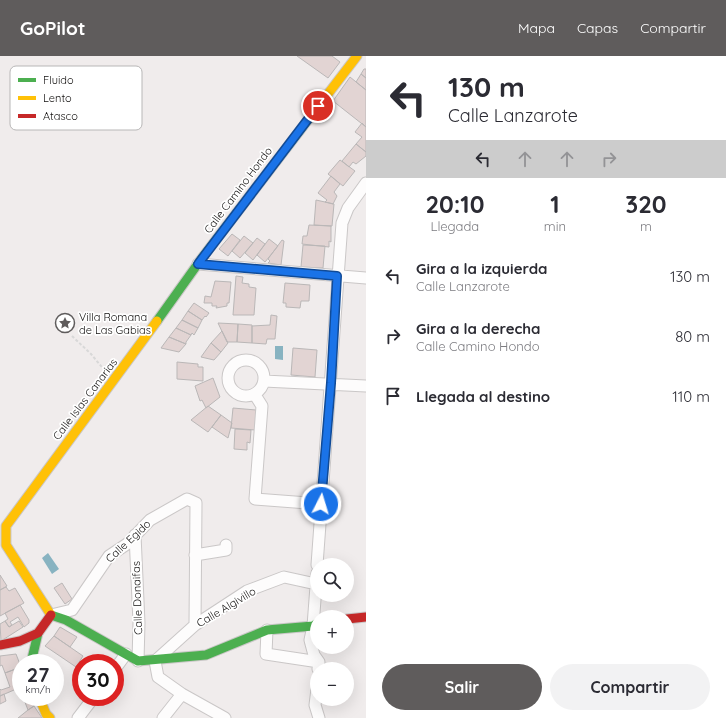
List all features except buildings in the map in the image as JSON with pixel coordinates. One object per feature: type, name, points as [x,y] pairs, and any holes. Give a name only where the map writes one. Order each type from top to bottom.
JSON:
[{"type":"street","name":"Calle Camino Hondo","points":[[198,264],[357,56]]},
{"type":"street","points":[[318,558],[337,276],[342,223],[348,208],[366,183]]},
{"type":"street","points":[[198,264],[366,278]]},
{"type":"street","name":"Calle Islas Canarias","points":[[3,547],[6,526],[23,500],[114,382],[198,264]]},
{"type":"street","points":[[240,361],[252,361],[262,369],[264,381],[260,390],[255,395],[243,397],[232,391],[227,380],[230,368],[240,361]]},
{"type":"street","points":[[264,381],[331,383],[366,386]]},
{"type":"street","points":[[255,395],[262,406],[255,500],[321,504]]},
{"type":"street","name":"Calle Egido","points":[[51,615],[72,610],[109,556],[127,544],[150,520],[187,499],[196,503],[195,625]]},
{"type":"street","name":"Calle Donaifas","points":[[135,535],[139,623],[138,661]]},
{"type":"street","points":[[195,556],[226,550],[226,545]]},
{"type":"street","points":[[3,547],[51,615],[66,620],[138,661],[155,661],[206,655],[267,630],[310,625]]},
{"type":"street","name":"Calle Algivillo","points":[[155,661],[195,625],[247,591],[284,577],[310,578]]},
{"type":"street","points":[[33,654],[38,633],[51,615]]},
{"type":"street","points":[[354,619],[366,618]]},
{"type":"street","points":[[267,630],[266,654],[310,664]]},
{"type":"street","points":[[0,645],[20,641],[38,633]]},
{"type":"street","points":[[155,661],[158,677],[182,694],[225,718]]},
{"type":"street","points":[[163,718],[182,694]]},
{"type":"street","points":[[44,706],[50,718]]},
{"type":"street","points":[[78,718],[87,706]]},
{"type":"street","points":[[315,706],[319,718]]},
{"type":"path","points":[[72,336],[91,354],[114,382]]},
{"type":"water","points":[[275,346],[283,346],[283,360],[275,359]]},
{"type":"water","points":[[48,553],[59,569],[52,574],[42,558]]},
{"type":"traffic: fast","points":[[157,321],[202,258],[324,99]]},
{"type":"traffic: fast","points":[[51,615],[66,620],[138,661],[206,655],[267,630],[310,626]]},
{"type":"traffic: fast","points":[[33,654],[38,633]]},
{"type":"traffic: slow","points":[[324,99],[357,56]]},
{"type":"traffic: slow","points":[[6,545],[6,526],[157,321]]},
{"type":"traffic: slow","points":[[6,545],[51,615]]},
{"type":"traffic: slow","points":[[43,706],[46,714],[50,718]]},
{"type":"traffic: jam","points":[[0,645],[20,641],[38,633],[51,615]]},
{"type":"traffic: jam","points":[[354,618],[366,617]]},
{"type":"place","name":"Villa Romana de Las Gabias","points":[[65,323]]},
{"type":"route","points":[[318,106],[198,264],[337,276],[331,383],[321,504]]}]
